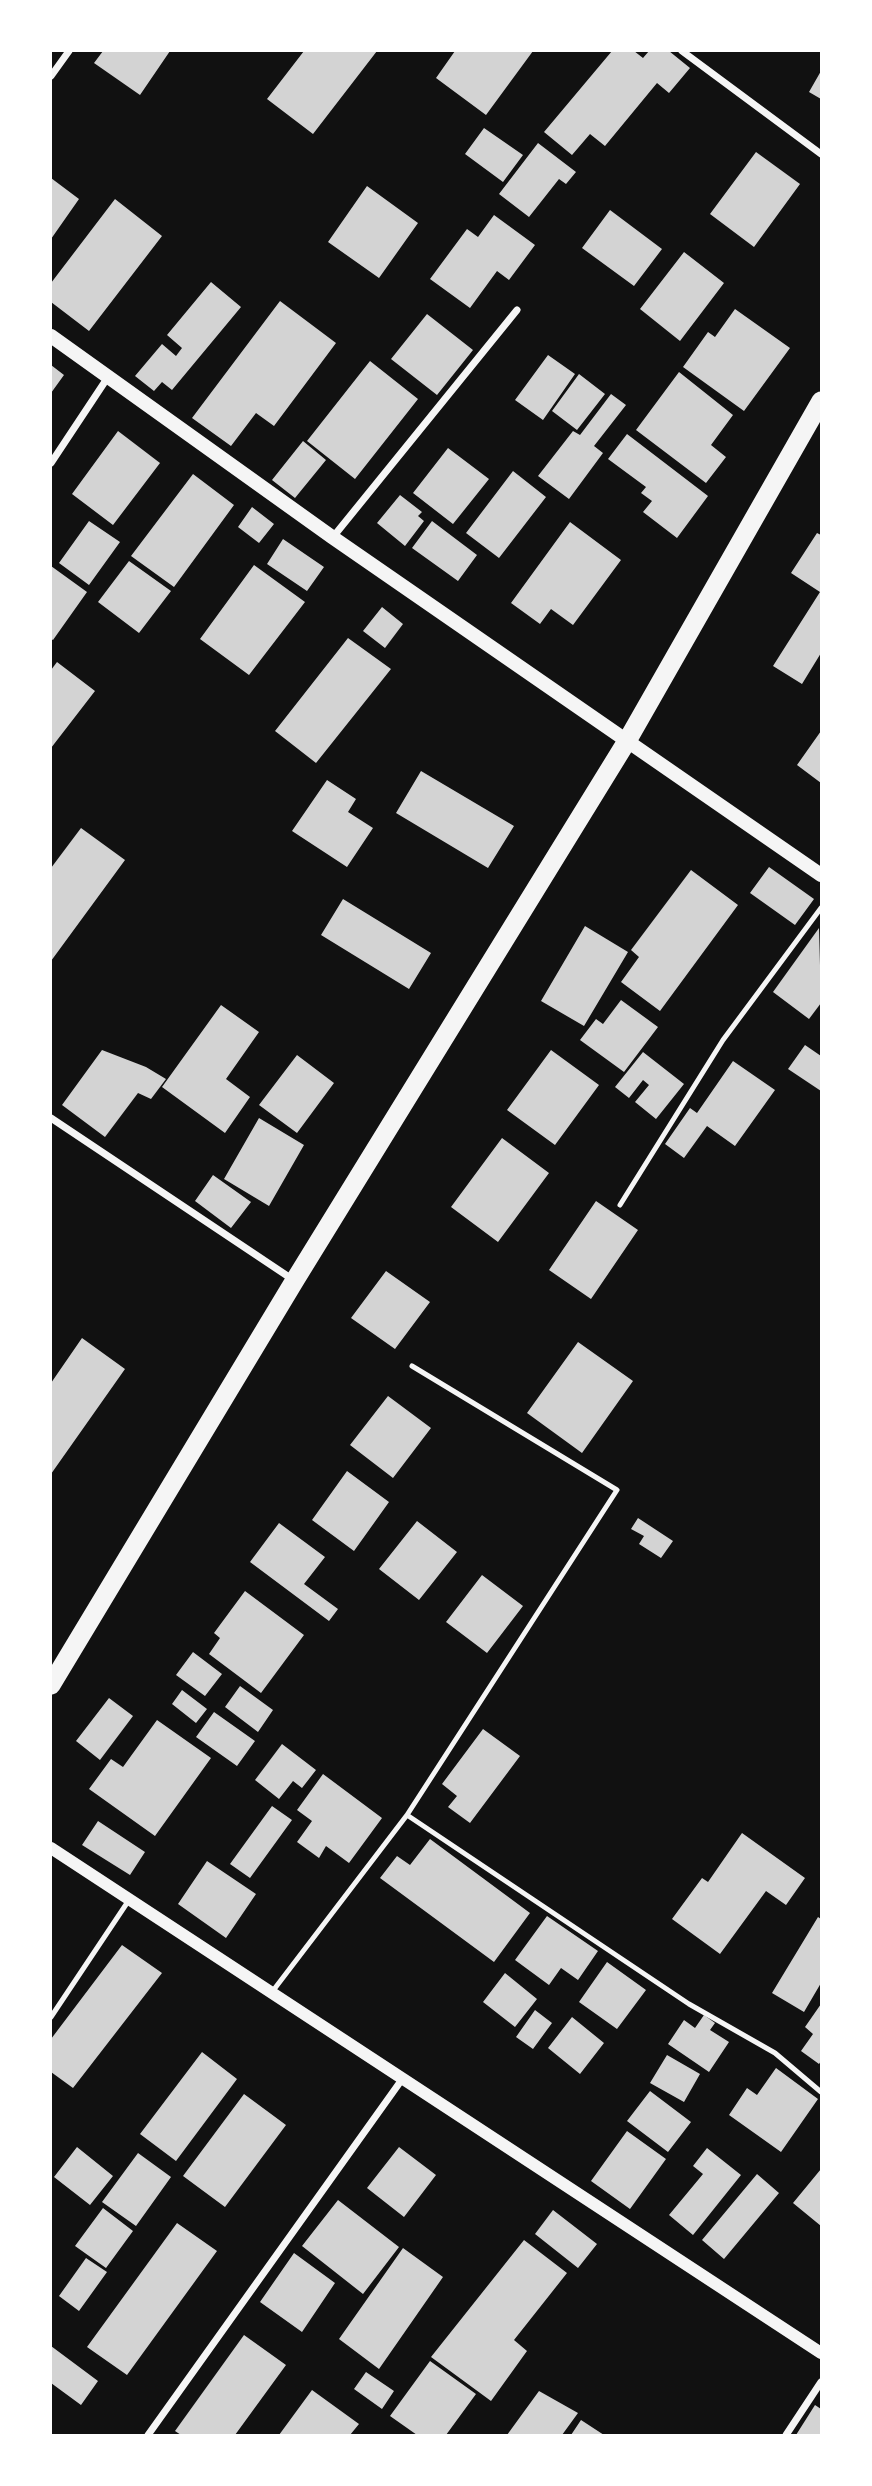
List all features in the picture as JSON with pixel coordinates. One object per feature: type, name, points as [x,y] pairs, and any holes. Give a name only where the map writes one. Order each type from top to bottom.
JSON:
[{"type":"highway","points":[[51,1685],[295,1280],[627,741],[821,401]]},
{"type":"main road","points":[[51,336],[332,537],[821,875]]},
{"type":"street","points":[[51,76],[69,51]]},
{"type":"street","points":[[682,51],[821,153]]},
{"type":"street","points":[[332,537],[517,310]]},
{"type":"street","points":[[51,463],[108,377]]},
{"type":"street","points":[[51,1118],[295,1280]]},
{"type":"street","points":[[51,1848],[821,2353]]},
{"type":"street","points":[[148,2435],[402,2078]]},
{"type":"street","points":[[786,2435],[821,2382]]},
{"type":"lane","points":[[620,1205],[723,1040],[821,908]]},
{"type":"lane","points":[[271,1993],[407,1815],[617,1490],[412,1366]]},
{"type":"lane","points":[[407,1815],[689,2004],[775,2053],[821,2092]]},
{"type":"lane","points":[[51,2017],[129,1900]]},
{"type":"building","points":[[103,51],[170,51],[140,95],[94,63]]},
{"type":"building","points":[[304,51],[377,51],[313,134],[267,99]]},
{"type":"building","points":[[455,51],[533,51],[486,115],[436,78]]},
{"type":"building","points":[[612,51],[634,51],[643,58],[649,51],[669,51],[690,68],[669,93],[657,83],[605,146],[590,134],[572,155],[544,132]]},
{"type":"building","points":[[821,71],[821,99],[809,92]]},
{"type":"building","points":[[484,128],[523,155],[503,182],[465,154]]},
{"type":"building","points":[[538,143],[576,172],[566,184],[559,179],[529,217],[499,194]]},
{"type":"building","points":[[756,152],[800,184],[754,247],[710,214]]},
{"type":"building","points":[[51,178],[79,199],[51,239]]},
{"type":"building","points":[[367,186],[418,223],[379,278],[328,242]]},
{"type":"building","points":[[115,199],[162,236],[89,331],[51,302],[51,283]]},
{"type":"building","points":[[610,210],[662,249],[634,286],[582,248]]},
{"type":"building","points":[[494,215],[535,245],[509,280],[497,271],[470,308],[430,279],[467,229],[478,237]]},
{"type":"building","points":[[684,252],[724,283],[680,341],[640,309]]},
{"type":"building","points":[[211,282],[241,307],[172,390],[162,382],[154,391],[135,376],[162,344],[176,356],[182,348],[167,335]]},
{"type":"building","points":[[280,301],[336,343],[274,426],[256,413],[231,446],[192,418]]},
{"type":"building","points":[[735,309],[790,348],[744,411],[683,367],[708,332],[715,337]]},
{"type":"building","points":[[427,314],[473,350],[437,395],[391,359]]},
{"type":"building","points":[[548,355],[575,374],[543,420],[515,400]]},
{"type":"building","points":[[370,361],[418,399],[355,479],[307,441]]},
{"type":"building","points":[[51,365],[64,375],[51,393]]},
{"type":"building","points":[[679,372],[733,415],[711,445],[726,457],[706,483],[636,430]]},
{"type":"building","points":[[579,374],[605,394],[577,430],[552,411]]},
{"type":"building","points":[[611,394],[626,405],[594,446],[603,453],[569,499],[538,476],[573,431],[580,435]]},
{"type":"building","points":[[118,431],[160,463],[113,525],[72,494]]},
{"type":"building","points":[[627,434],[708,496],[677,538],[643,512],[652,501],[641,493],[646,487],[608,459]]},
{"type":"building","points":[[303,441],[326,460],[295,498],[272,480]]},
{"type":"building","points":[[448,448],[489,479],[453,524],[413,493]]},
{"type":"building","points":[[513,471],[546,497],[499,558],[466,533]]},
{"type":"building","points":[[193,474],[234,505],[174,587],[131,556]]},
{"type":"building","points":[[400,495],[422,512],[418,516],[424,521],[405,546],[377,523]]},
{"type":"building","points":[[252,507],[274,524],[259,543],[238,527]]},
{"type":"building","points":[[89,521],[120,542],[89,585],[59,563]]},
{"type":"building","points":[[432,521],[477,555],[458,581],[412,548]]},
{"type":"building","points":[[570,522],[621,560],[573,625],[551,609],[540,624],[511,603]]},
{"type":"building","points":[[817,533],[821,535],[821,653],[802,684],[773,666],[820,592],[791,573]]},
{"type":"building","points":[[283,539],[324,567],[307,591],[267,564]]},
{"type":"building","points":[[129,561],[171,591],[139,633],[98,602]]},
{"type":"building","points":[[254,565],[305,602],[249,675],[200,639]]},
{"type":"building","points":[[51,566],[87,592],[53,640],[51,639]]},
{"type":"building","points":[[382,607],[403,624],[385,648],[363,631]]},
{"type":"building","points":[[348,638],[391,669],[316,763],[275,731]]},
{"type":"building","points":[[57,662],[95,691],[51,748],[51,670]]},
{"type":"building","points":[[821,731],[821,783],[797,765]]},
{"type":"building","points":[[421,771],[514,826],[488,868],[396,813]]},
{"type":"building","points":[[327,780],[356,799],[348,812],[373,828],[347,867],[292,831]]},
{"type":"building","points":[[81,828],[125,860],[51,961],[51,868]]},
{"type":"building","points":[[769,867],[814,899],[795,925],[750,893]]},
{"type":"building","points":[[691,870],[738,905],[660,1011],[621,982],[639,957],[631,950]]},
{"type":"building","points":[[343,899],[431,953],[409,989],[321,935]]},
{"type":"building","points":[[585,926],[628,952],[584,1026],[541,1001]]},
{"type":"building","points":[[819,928],[821,1003],[809,1019],[773,992]]},
{"type":"building","points":[[621,1000],[658,1027],[624,1072],[580,1040],[596,1019],[603,1024]]},
{"type":"building","points":[[221,1005],[259,1032],[226,1079],[250,1097],[225,1133],[162,1087]]},
{"type":"building","points":[[805,1045],[821,1056],[821,1091],[788,1069]]},
{"type":"building","points":[[102,1050],[146,1067],[166,1079],[151,1099],[138,1093],[105,1137],[62,1105]]},
{"type":"building","points":[[551,1050],[599,1085],[555,1145],[507,1110]]},
{"type":"building","points":[[643,1052],[684,1084],[656,1119],[635,1102],[649,1085],[643,1080],[629,1098],[615,1087]]},
{"type":"building","points":[[297,1055],[334,1083],[297,1133],[259,1105]]},
{"type":"building","points":[[733,1061],[775,1090],[735,1146],[707,1126],[684,1158],[665,1144],[690,1108],[697,1113]]},
{"type":"building","points":[[259,1118],[304,1145],[269,1206],[224,1179]]},
{"type":"building","points":[[502,1138],[549,1173],[498,1242],[451,1207]]},
{"type":"building","points":[[213,1175],[251,1202],[231,1228],[195,1201]]},
{"type":"building","points":[[596,1201],[638,1230],[591,1299],[549,1270]]},
{"type":"building","points":[[386,1271],[430,1302],[395,1349],[351,1318]]},
{"type":"building","points":[[82,1338],[125,1369],[51,1474],[51,1383]]},
{"type":"building","points":[[578,1342],[633,1381],[582,1453],[527,1413]]},
{"type":"building","points":[[388,1396],[431,1428],[393,1478],[350,1445]]},
{"type":"building","points":[[347,1471],[389,1502],[354,1551],[312,1520]]},
{"type":"building","points":[[638,1518],[673,1541],[661,1558],[639,1544],[644,1536],[631,1529]]},
{"type":"building","points":[[417,1521],[457,1552],[419,1600],[379,1569]]},
{"type":"building","points":[[279,1523],[325,1557],[304,1584],[338,1609],[329,1621],[250,1562]]},
{"type":"building","points":[[482,1575],[523,1606],[487,1653],[446,1622]]},
{"type":"building","points":[[245,1591],[304,1635],[261,1693],[209,1654],[220,1638],[214,1633]]},
{"type":"building","points":[[193,1652],[222,1674],[205,1696],[176,1675]]},
{"type":"building","points":[[240,1686],[273,1710],[258,1732],[225,1707]]},
{"type":"building","points":[[182,1690],[207,1709],[196,1723],[172,1704]]},
{"type":"building","points":[[109,1698],[133,1716],[100,1760],[76,1741]]},
{"type":"building","points":[[214,1712],[255,1741],[237,1766],[196,1737]]},
{"type":"building","points":[[157,1720],[211,1758],[155,1836],[89,1789],[111,1759],[123,1767]]},
{"type":"building","points":[[483,1729],[520,1756],[470,1823],[448,1807],[457,1796],[442,1784]]},
{"type":"building","points":[[282,1744],[316,1770],[302,1788],[293,1781],[279,1799],[255,1780]]},
{"type":"building","points":[[323,1774],[382,1818],[349,1863],[326,1846],[319,1858],[297,1842],[312,1821],[297,1810]]},
{"type":"building","points":[[272,1806],[292,1820],[250,1878],[230,1864]]},
{"type":"building","points":[[98,1821],[145,1852],[130,1875],[82,1845]]},
{"type":"building","points":[[742,1833],[805,1878],[786,1905],[766,1891],[720,1954],[672,1919],[702,1878],[708,1882]]},
{"type":"building","points":[[430,1839],[530,1913],[494,1962],[380,1878],[397,1856],[410,1865]]},
{"type":"building","points":[[207,1861],[256,1894],[226,1938],[178,1904]]},
{"type":"building","points":[[547,1916],[598,1951],[578,1980],[561,1968],[549,1985],[515,1960]]},
{"type":"building","points":[[818,1917],[821,1919],[821,1983],[804,2012],[772,1993]]},
{"type":"building","points":[[122,1945],[162,1973],[73,2088],[51,2072],[51,2039]]},
{"type":"building","points":[[607,1962],[646,1990],[617,2029],[579,2002]]},
{"type":"building","points":[[505,1973],[537,1999],[515,2027],[483,2002]]},
{"type":"building","points":[[821,2004],[819,2064],[801,2051],[813,2034],[805,2027]]},
{"type":"building","points":[[535,2010],[552,2023],[533,2049],[516,2037]]},
{"type":"building","points":[[704,2015],[715,2023],[710,2030],[729,2042],[709,2072],[668,2044],[684,2020],[695,2028]]},
{"type":"building","points":[[572,2017],[604,2043],[580,2074],[548,2048]]},
{"type":"building","points":[[202,2052],[237,2079],[176,2161],[140,2134]]},
{"type":"building","points":[[667,2055],[700,2074],[684,2102],[650,2083]]},
{"type":"building","points":[[776,2068],[818,2099],[781,2152],[729,2115],[747,2088],[757,2095]]},
{"type":"building","points":[[650,2091],[691,2122],[668,2152],[627,2121]]},
{"type":"building","points":[[244,2094],[286,2125],[225,2207],[183,2176]]},
{"type":"building","points":[[627,2131],[666,2159],[630,2209],[591,2181]]},
{"type":"building","points":[[77,2147],[113,2176],[90,2205],[54,2177]]},
{"type":"building","points":[[399,2147],[436,2175],[404,2217],[367,2188]]},
{"type":"building","points":[[707,2148],[741,2175],[693,2235],[669,2215],[703,2174],[693,2166]]},
{"type":"building","points":[[138,2153],[171,2177],[136,2226],[102,2202]]},
{"type":"building","points":[[821,2169],[821,2226],[793,2203]]},
{"type":"building","points":[[757,2174],[779,2193],[724,2259],[702,2240]]},
{"type":"building","points":[[338,2200],[399,2247],[363,2294],[302,2246]]},
{"type":"building","points":[[103,2208],[133,2231],[106,2268],[75,2246]]},
{"type":"building","points":[[553,2210],[597,2244],[578,2268],[535,2234]]},
{"type":"building","points":[[177,2223],[217,2251],[127,2375],[87,2347]]},
{"type":"building","points":[[524,2240],[567,2273],[514,2340],[527,2351],[491,2401],[431,2357]]},
{"type":"building","points":[[403,2248],[443,2277],[379,2369],[339,2339]]},
{"type":"building","points":[[294,2253],[335,2283],[302,2332],[260,2302]]},
{"type":"building","points":[[86,2258],[107,2272],[79,2311],[59,2296]]},
{"type":"building","points":[[244,2335],[286,2365],[235,2435],[181,2435],[175,2431]]},
{"type":"building","points":[[51,2346],[98,2381],[81,2405],[51,2383]]},
{"type":"building","points":[[430,2361],[476,2394],[446,2435],[417,2435],[390,2416]]},
{"type":"building","points":[[366,2372],[394,2391],[382,2409],[354,2389]]},
{"type":"building","points":[[312,2390],[359,2424],[350,2435],[279,2435]]},
{"type":"building","points":[[539,2391],[578,2413],[562,2435],[507,2435]]},
{"type":"building","points":[[815,2405],[821,2409],[821,2435],[796,2435]]},
{"type":"building","points":[[581,2420],[604,2435],[571,2435]]}]
